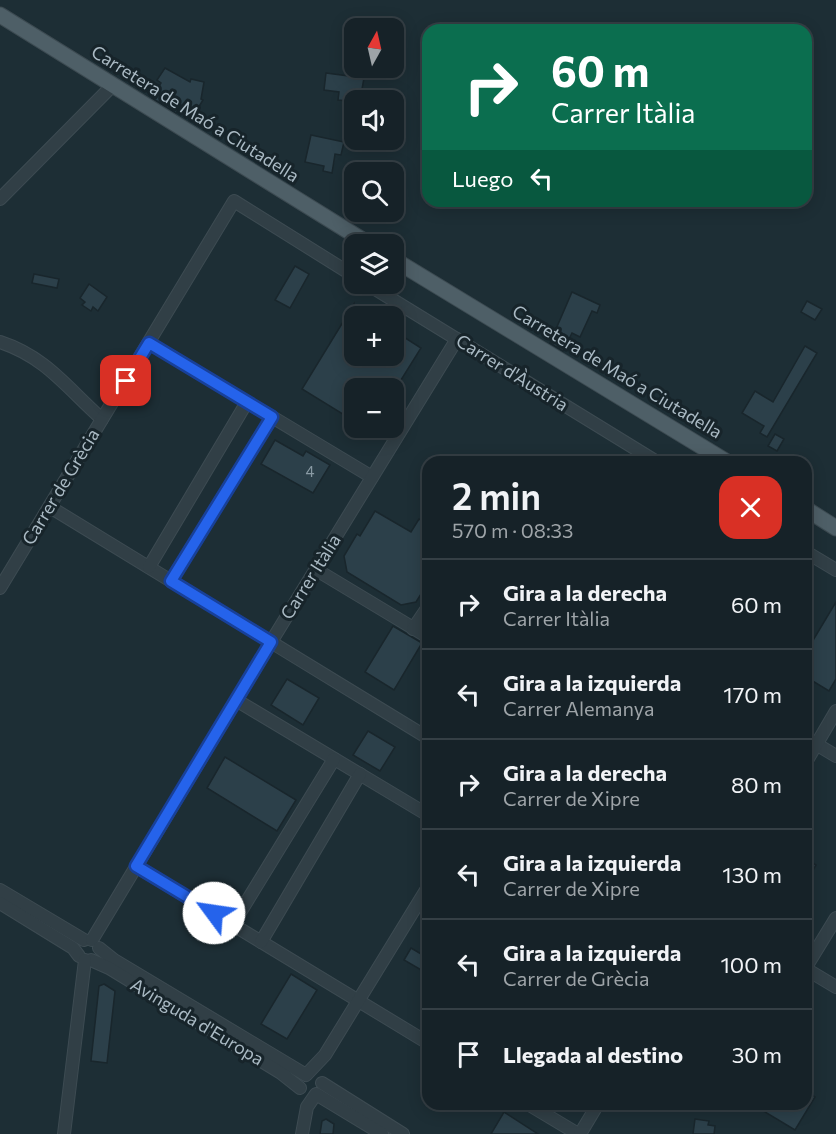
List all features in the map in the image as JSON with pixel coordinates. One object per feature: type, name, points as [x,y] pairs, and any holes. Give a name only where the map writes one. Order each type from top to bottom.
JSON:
[{"type":"main road","name":"Carretera de Maó a Ciutadella","points":[[0,15],[353,234]]},
{"type":"main road","name":"Carretera de Maó a Ciutadella","points":[[404,266],[718,456]]},
{"type":"main road","points":[[812,513],[836,528]]},
{"type":"street","points":[[0,199],[112,86]]},
{"type":"street","name":"Carrer de Grècia","points":[[0,588],[234,201],[344,270]]},
{"type":"street","name":"Carrer d'Àustria","points":[[383,294],[647,456]]},
{"type":"street","name":"Carrer Itàlia","points":[[92,943],[315,569],[457,339]]},
{"type":"street","points":[[0,342],[17,347],[50,368],[102,419]]},
{"type":"street","points":[[149,343],[372,477]]},
{"type":"street","points":[[149,567],[247,402]]},
{"type":"street","points":[[171,581],[272,417]]},
{"type":"street","points":[[50,507],[422,734]]},
{"type":"street","points":[[812,556],[836,570]]},
{"type":"street","points":[[315,569],[422,634]]},
{"type":"street","points":[[413,629],[422,616]]},
{"type":"street","points":[[236,700],[422,811]]},
{"type":"street","points":[[812,740],[836,711]]},
{"type":"street","points":[[812,742],[836,756]]},
{"type":"street","points":[[232,924],[334,759]]},
{"type":"street","points":[[261,942],[360,774]]},
{"type":"street","points":[[136,866],[422,1039]]},
{"type":"street","name":"Avinguda d'Europa","points":[[0,890],[92,943],[114,960],[306,1075],[316,1075],[319,1089],[382,1134]]},
{"type":"street","points":[[300,1088],[301,1079],[325,1055],[422,897]]},
{"type":"street","name":"Avinguda d'Europa","points":[[0,903],[72,948],[85,959],[109,968],[281,1073],[309,1095],[319,1089]]},
{"type":"street","points":[[812,958],[836,918]]},
{"type":"street","points":[[64,1134],[85,959],[78,947],[92,943],[98,954],[85,959]]},
{"type":"street","points":[[812,971],[834,983]]},
{"type":"street","points":[[302,1134],[307,1107],[319,1089]]},
{"type":"street","name":"Avinguda d'Europa","points":[[319,1089],[403,1134]]},
{"type":"street","points":[[538,1110],[579,1134],[594,1110]]},
{"type":"building","points":[[165,68],[190,82],[191,79],[204,82],[201,99],[203,100],[195,113],[181,105],[176,113],[152,98],[161,83],[157,80]]},
{"type":"building","points":[[326,73],[344,75],[344,78],[364,78],[362,90],[344,90],[344,101],[338,100],[339,92],[324,90]]},
{"type":"building","points":[[311,135],[344,142],[341,155],[335,154],[332,173],[323,171],[324,166],[305,162]]},
{"type":"building","points":[[295,266],[309,274],[290,308],[275,300]]},
{"type":"building","points":[[34,274],[59,279],[57,288],[32,283]]},
{"type":"building","points":[[89,284],[107,297],[98,311],[93,307],[91,311],[82,305],[85,302],[80,298]]},
{"type":"building","points":[[572,292],[600,305],[597,313],[592,311],[580,337],[572,333],[563,351],[550,343]]},
{"type":"building","points":[[807,301],[822,309],[815,320],[801,312]]},
{"type":"building","points":[[344,320],[344,366],[404,366],[404,337],[421,348],[402,378],[344,378],[344,415],[302,389]]},
{"type":"building","points":[[805,346],[817,353],[767,437],[760,433],[764,426],[742,413],[755,391],[773,402]]},
{"type":"building","points":[[775,434],[784,439],[777,451],[768,446]]},
{"type":"building","points":[[275,440],[303,456],[306,451],[330,465],[313,493],[261,464]]},
{"type":"building","points":[[375,511],[411,532],[419,519],[422,521],[422,592],[416,602],[401,605],[347,572],[344,556],[357,534],[360,536]]},
{"type":"building","points":[[836,602],[836,679],[829,691],[812,681],[812,642]]},
{"type":"building","points":[[393,626],[422,643],[394,690],[365,672]]},
{"type":"building","points":[[287,679],[319,698],[303,725],[271,705]]},
{"type":"building","points":[[368,731],[395,747],[380,771],[353,755]]},
{"type":"building","points":[[225,757],[296,800],[277,831],[207,788]]},
{"type":"building","points":[[411,948],[422,954],[422,970],[404,960]]},
{"type":"building","points":[[291,974],[317,990],[287,1039],[261,1024]]},
{"type":"building","points":[[104,984],[115,991],[107,1063],[91,1061],[99,986]]},
{"type":"building","points":[[762,1110],[807,1110],[795,1130]]},
{"type":"building","points":[[504,1112],[538,1134],[491,1134]]},
{"type":"building","points":[[326,1119],[334,1124],[333,1134],[320,1134],[322,1121]]},
{"type":"building","points":[[695,1119],[709,1121],[708,1125],[715,1126],[714,1134],[693,1134]]},
{"type":"route","points":[[126,381],[149,343],[272,417],[171,581],[271,642],[136,866],[214,913]]}]
